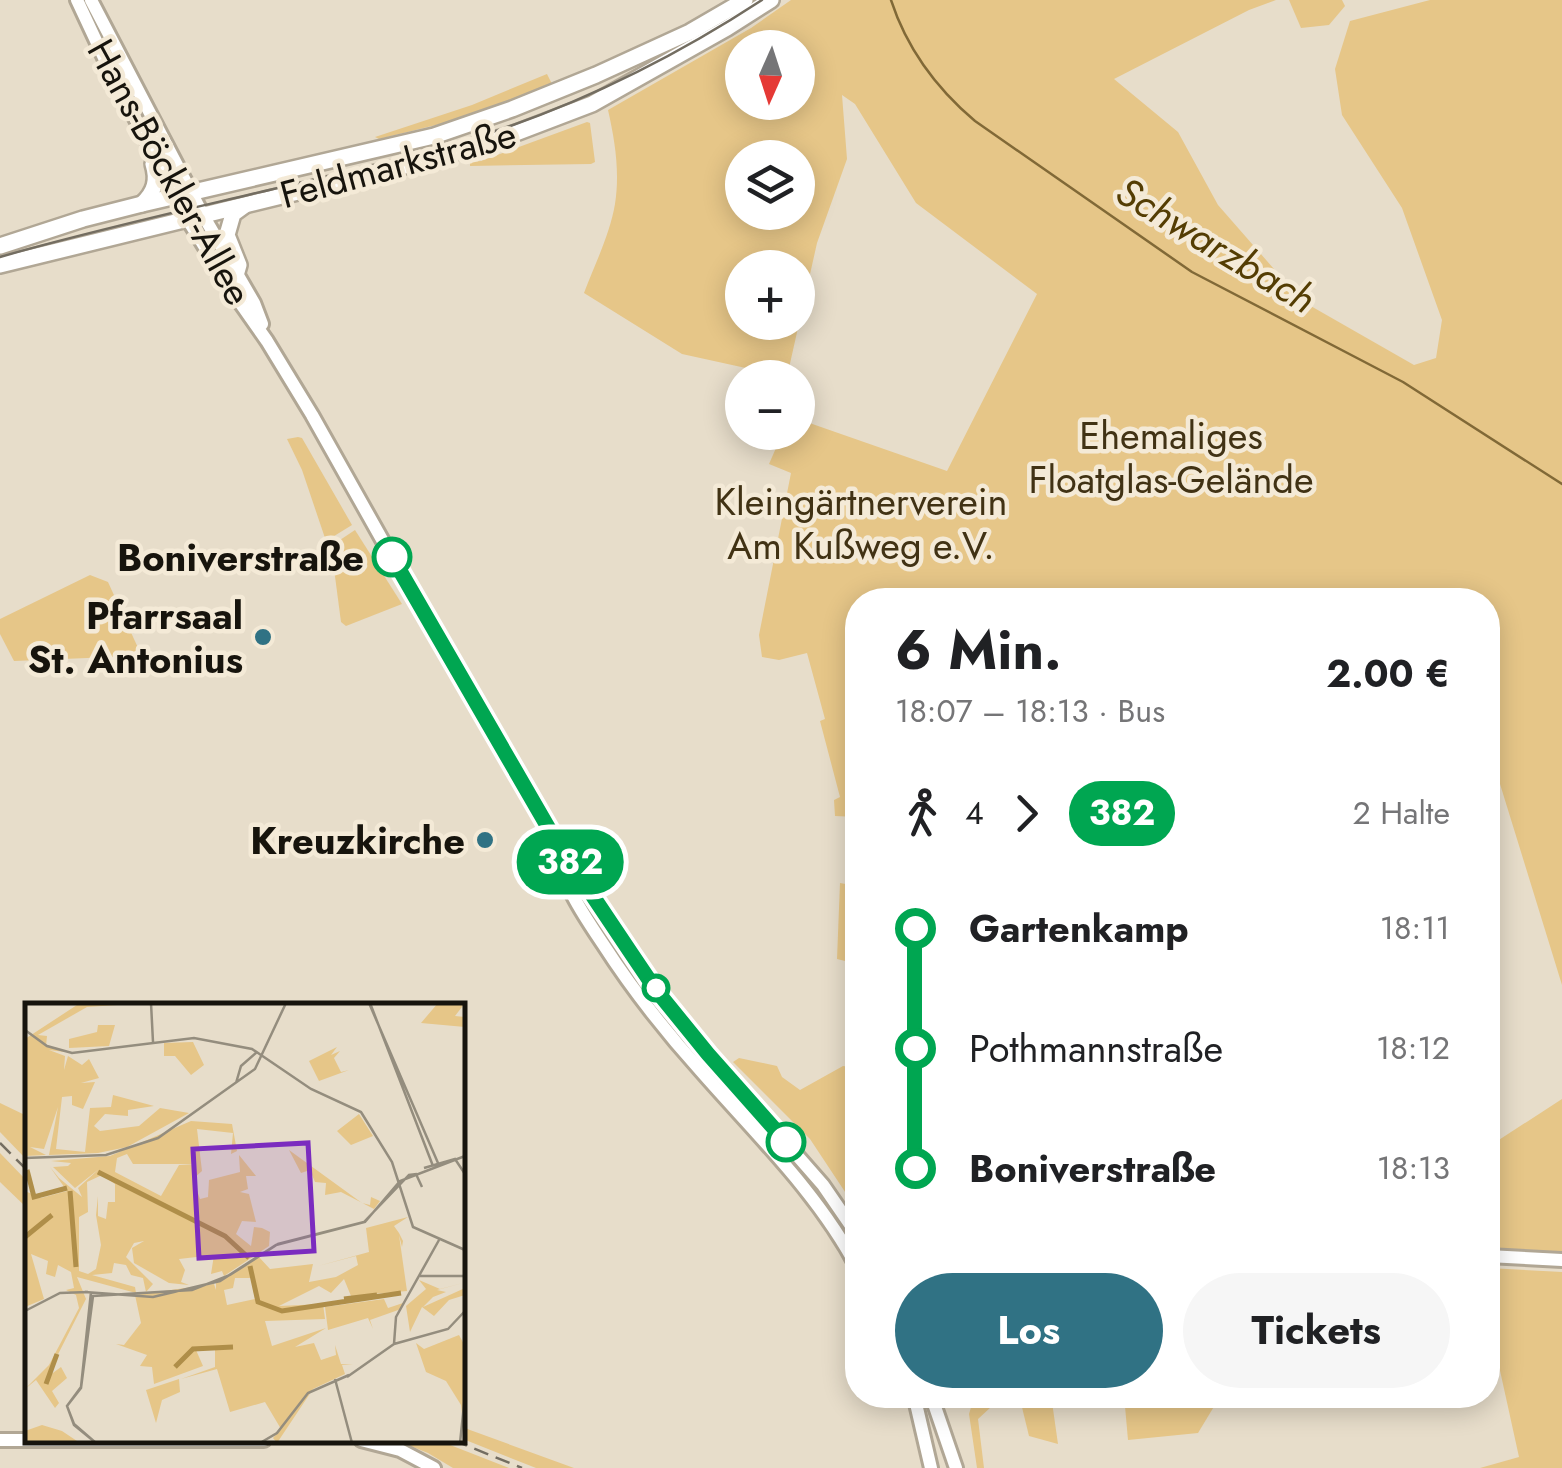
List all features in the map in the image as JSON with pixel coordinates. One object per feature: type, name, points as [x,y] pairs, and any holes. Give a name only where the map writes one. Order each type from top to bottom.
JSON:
[{"type":"main road","name":"Feldmarkstraße","points":[[0,246],[142,204],[434,136],[512,109],[670,42],[745,0]]},
{"type":"main road","name":"Feldmarkstraße","points":[[0,266],[438,158],[558,117],[592,104],[651,72],[771,0]]},
{"type":"main road","points":[[142,204],[155,185],[156,156]]},
{"type":"main road","points":[[236,272],[239,265],[226,235],[233,214],[246,205]]},
{"type":"street","name":"Hans-Böckler-Allee","points":[[77,0],[156,156],[184,194]]},
{"type":"street","name":"Hans-Böckler-Allee","points":[[91,0],[232,292],[267,341],[556,841],[656,990],[822,1185],[845,1218]]},
{"type":"street","name":"Hans-Böckler-Allee","points":[[196,218],[254,303],[267,341]]},
{"type":"street","name":"Hans-Böckler-Allee","points":[[556,841],[559,864],[575,899],[639,997],[780,1160],[845,1248]]},
{"type":"street","points":[[575,899],[589,891]]},
{"type":"street","points":[[1500,1257],[1562,1260]]},
{"type":"street","points":[[917,1408],[931,1468]]},
{"type":"street","points":[[935,1408],[956,1468]]},
{"type":"street","points":[[373,1443],[400,1450],[434,1468]]},
{"type":"green space","points":[[791,0],[1276,0],[1114,79],[1178,132],[1218,205],[1302,301],[1414,365],[1436,358],[1442,320],[1402,208],[1342,115],[1335,69],[1350,21],[1430,0],[1562,0],[1562,985],[1500,784],[1500,588],[845,588],[845,816],[835,816],[834,800],[840,797],[807,653],[779,660],[762,657],[759,635],[791,473],[769,464],[775,450],[815,450],[815,425],[947,471],[1037,294],[916,203],[855,104],[842,95],[847,159],[815,252],[725,250],[725,340],[795,340],[791,360],[725,360],[725,363],[682,354],[584,293],[615,204],[616,157],[608,110],[725,43],[725,120],[815,120],[815,30],[748,30]]},
{"type":"green space","points":[[1289,0],[1342,0],[1345,6],[1329,25],[1301,28]]},
{"type":"green space","points":[[547,74],[552,84],[537,91],[456,120],[375,137],[472,105]]},
{"type":"green space","points":[[587,122],[595,162],[591,164],[470,166],[470,162]]},
{"type":"green space","points":[[298,437],[352,525],[326,541],[287,439]]},
{"type":"green space","points":[[355,530],[402,604],[346,626],[341,622],[331,546]]},
{"type":"green space","points":[[90,575],[108,582],[139,650],[136,656],[14,661],[0,634],[0,619]]},
{"type":"green space","points":[[840,883],[845,884],[845,961],[837,959]]},
{"type":"green space","points":[[739,1058],[777,1066],[782,1077],[800,1090],[845,1066],[845,1192],[810,1139],[733,1062]]},
{"type":"green space","points":[[1562,1099],[1562,1252],[1500,1249],[1500,1139]]},
{"type":"green space","points":[[0,1103],[25,1115],[25,1158],[0,1132]]},
{"type":"green space","points":[[0,1153],[25,1179],[25,1206],[0,1182]]},
{"type":"green space","points":[[1500,1269],[1562,1272],[1562,1468],[1480,1468],[1519,1457],[1500,1371]]},
{"type":"green space","points":[[971,1408],[990,1408],[978,1419],[984,1468],[977,1468]]},
{"type":"green space","points":[[1022,1408],[1053,1408],[1058,1444],[1029,1436]]},
{"type":"green space","points":[[1125,1408],[1213,1408],[1198,1433],[1128,1440]]},
{"type":"green space","points":[[465,1428],[574,1468],[536,1468],[465,1440]]},
{"type":"green space","points":[[403,1443],[445,1443],[509,1468],[453,1468]]},
{"type":"waterway","name":"Schwarzbach","points":[[891,0],[905,35],[924,66],[975,121],[1192,272],[1403,382],[1562,484]]},
{"type":"tram line","points":[[0,257],[481,136],[626,77],[762,0]]},
{"type":"railway","points":[[0,1143],[25,1168]]},
{"type":"railway","points":[[460,1443],[522,1468]]},
{"type":"bus line","name":"382","points":[[392,557],[556,841],[631,953],[708,1054],[786,1142]]},
{"type":"place","name":"Boniverstraße","points":[[392,557]]},
{"type":"place","name":"Pfarrsaal St. Antonius","points":[[263,637]]},
{"type":"place","name":"Kreuzkirche","points":[[485,840]]},
{"type":"park label","name":"Ehemaliges Floatglas-Gelände","points":[[1171,457]]},
{"type":"park label","name":"Kleingärtnerverein Am Kußweg e.V.","points":[[861,523]]}]
